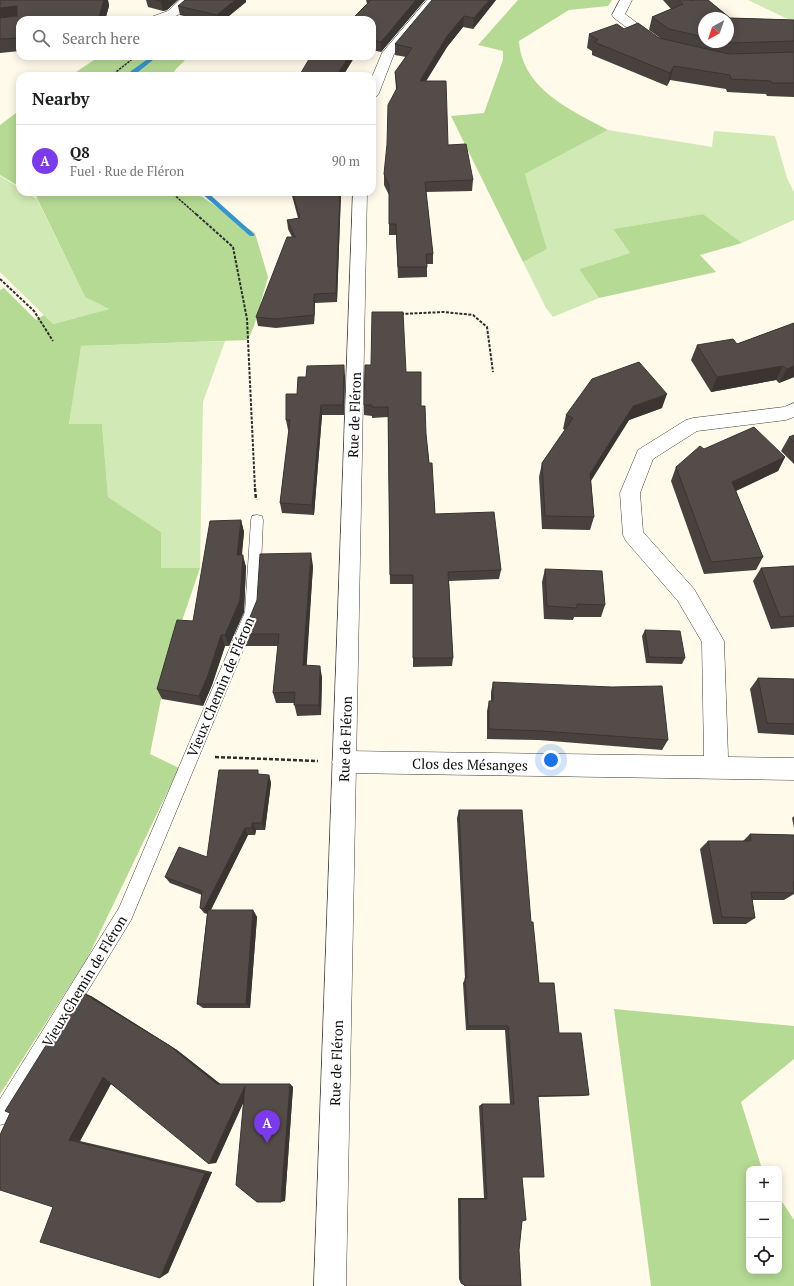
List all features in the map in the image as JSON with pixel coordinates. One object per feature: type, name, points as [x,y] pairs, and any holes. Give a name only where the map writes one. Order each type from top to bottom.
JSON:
[{"type":"street","points":[[166,16],[172,14],[187,0]]},
{"type":"street","points":[[376,83],[388,53],[433,0]]},
{"type":"street","points":[[626,0],[618,15],[660,47],[668,49]]},
{"type":"street","name":"Rue de Fléron","points":[[330,1286],[360,196]]},
{"type":"street","points":[[716,768],[713,641],[686,595],[633,534],[630,493],[646,456],[693,426],[786,413],[794,410]]},
{"type":"street","name":"Clos des Mésanges","points":[[344,762],[794,769]]},
{"type":"lane","name":"Vieux Chemin de Fléron","points":[[0,1116],[125,914],[252,612],[257,520]]},
{"type":"path","points":[[116,72],[131,60]]},
{"type":"path","points":[[176,196],[233,247],[247,319],[257,520]]},
{"type":"path","points":[[0,279],[34,311],[54,341]]},
{"type":"path","points":[[357,316],[444,312],[473,316],[487,327],[493,372]]},
{"type":"path","points":[[191,756],[344,762]]},
{"type":"green space","points":[[518,0],[612,0],[608,6],[569,10],[519,41],[522,58],[529,72],[539,85],[564,106],[608,130],[525,174],[547,249],[523,262],[451,116],[484,113],[503,60],[503,51],[478,45]]},
{"type":"green space","points":[[748,0],[794,0],[794,22]]},
{"type":"green space","points":[[94,60],[185,60],[174,72],[76,72]]},
{"type":"green space","points":[[16,113],[16,185],[0,175],[0,125]]},
{"type":"green space","points":[[608,130],[712,147],[714,131],[775,136],[787,178],[794,192],[794,220],[742,243],[703,214],[613,229],[630,253],[579,269],[599,298],[553,317],[546,308],[523,262],[547,249],[525,174]]},
{"type":"green space","points":[[0,176],[16,186],[16,196],[32,196],[37,199],[85,297],[109,309],[53,324],[0,272]]},
{"type":"green space","points":[[36,196],[201,196],[255,233],[268,277],[254,326],[248,340],[81,346],[69,424],[102,424],[108,497],[161,532],[161,568],[200,568],[169,659],[150,754],[179,768],[87,959],[0,1094],[0,290],[4,288],[36,320],[44,315],[53,324],[109,309],[85,297]]},
{"type":"green space","points":[[703,214],[742,243],[700,255],[716,272],[599,298],[579,269],[630,253],[613,229]]},
{"type":"green space","points":[[225,341],[203,402],[200,568],[161,568],[161,532],[108,497],[102,424],[69,425],[80,346]]},
{"type":"green space","points":[[614,1009],[794,1026],[794,1059],[741,1102],[761,1166],[746,1166],[746,1274],[782,1274],[782,1202],[794,1220],[794,1286],[651,1286]]},
{"type":"building","points":[[0,0],[104,0],[99,16],[17,16],[17,6],[0,8]]},
{"type":"building","points":[[185,0],[235,0],[217,15],[178,6]]},
{"type":"building","points":[[371,0],[416,0],[381,42],[376,41],[376,16],[355,16]]},
{"type":"building","points":[[432,0],[489,0],[474,18],[464,16],[447,36],[420,81],[446,81],[448,145],[466,144],[473,180],[425,182],[433,254],[426,254],[427,267],[398,267],[396,224],[389,224],[389,185],[384,174],[387,144],[388,105],[397,88],[395,72],[412,48],[395,44]]},
{"type":"building","points":[[679,0],[708,0],[723,12],[698,12],[698,36],[669,29],[652,17],[683,4]]},
{"type":"building","points":[[16,16],[16,38],[0,39],[0,18]]},
{"type":"building","points":[[734,18],[794,20],[794,41],[734,43]]},
{"type":"building","points":[[638,23],[659,38],[729,54],[794,52],[794,83],[772,83],[771,81],[731,79],[730,75],[674,66],[670,73],[594,42],[598,40],[589,34],[617,24],[624,29]]},
{"type":"building","points":[[309,60],[346,60],[339,72],[301,72]]},
{"type":"building","points":[[293,196],[340,196],[336,293],[314,294],[314,315],[275,319],[256,317],[287,237],[295,237],[287,220],[300,218]]},
{"type":"building","points":[[372,312],[403,312],[406,372],[421,372],[421,406],[425,406],[429,463],[432,463],[435,514],[494,512],[501,570],[448,572],[453,658],[413,658],[413,575],[390,575],[388,407],[372,407],[372,405],[364,405],[365,365],[371,365]]},
{"type":"building","points":[[794,323],[794,366],[787,369],[783,366],[717,377],[697,345],[733,339],[737,344]]},
{"type":"building","points":[[639,362],[667,394],[633,406],[590,474],[594,517],[545,516],[542,463],[573,418],[566,415],[592,379]]},
{"type":"building","points":[[344,365],[343,405],[321,405],[312,505],[280,503],[290,420],[286,420],[286,394],[297,394],[298,377],[306,377],[307,366]]},
{"type":"building","points":[[754,427],[785,457],[732,482],[763,557],[711,562],[676,467],[700,446],[704,449]]},
{"type":"building","points":[[794,435],[794,442],[789,437]]},
{"type":"building","points":[[241,520],[237,555],[243,555],[240,600],[225,635],[221,635],[208,675],[199,696],[157,689],[177,620],[193,621],[210,521]]},
{"type":"building","points":[[311,553],[303,665],[320,666],[319,705],[294,705],[295,692],[273,693],[279,634],[243,634],[257,600],[260,554]]},
{"type":"building","points":[[794,566],[794,616],[780,617],[761,568]]},
{"type":"building","points":[[545,569],[602,571],[605,605],[577,604],[577,608],[547,606]]},
{"type":"building","points":[[645,630],[680,631],[685,658],[649,657]]},
{"type":"building","points":[[758,678],[794,679],[794,724],[767,723]]},
{"type":"building","points":[[493,682],[612,687],[662,686],[668,740],[542,731],[489,729],[489,701],[493,701]]},
{"type":"building","points":[[219,770],[258,770],[258,774],[269,775],[262,823],[252,823],[252,828],[245,828],[204,909],[200,908],[202,891],[165,877],[179,847],[207,857]]},
{"type":"building","points":[[459,810],[522,810],[531,922],[533,922],[539,983],[554,983],[559,1033],[581,1033],[589,1095],[538,1096],[544,1177],[522,1177],[526,1220],[522,1221],[519,1250],[521,1286],[466,1286],[461,1283],[460,1199],[487,1199],[482,1104],[514,1104],[508,1026],[468,1026]]},
{"type":"building","points":[[750,834],[794,835],[794,893],[751,892],[755,918],[722,917],[708,841],[751,841]]},
{"type":"building","points":[[208,910],[253,910],[246,1004],[197,1004]]},
{"type":"building","points":[[80,991],[170,1046],[217,1084],[290,1084],[281,1202],[257,1202],[236,1185],[245,1086],[209,1164],[103,1077],[69,1140],[205,1173],[160,1278],[40,1242],[53,1207],[0,1190],[0,1135],[10,1113],[5,1111]]},
{"type":"waterway","points":[[133,72],[150,60]]},
{"type":"waterway","points":[[208,196],[252,235]]},
{"type":"place","name":"Q8","points":[[267,1143]]}]
